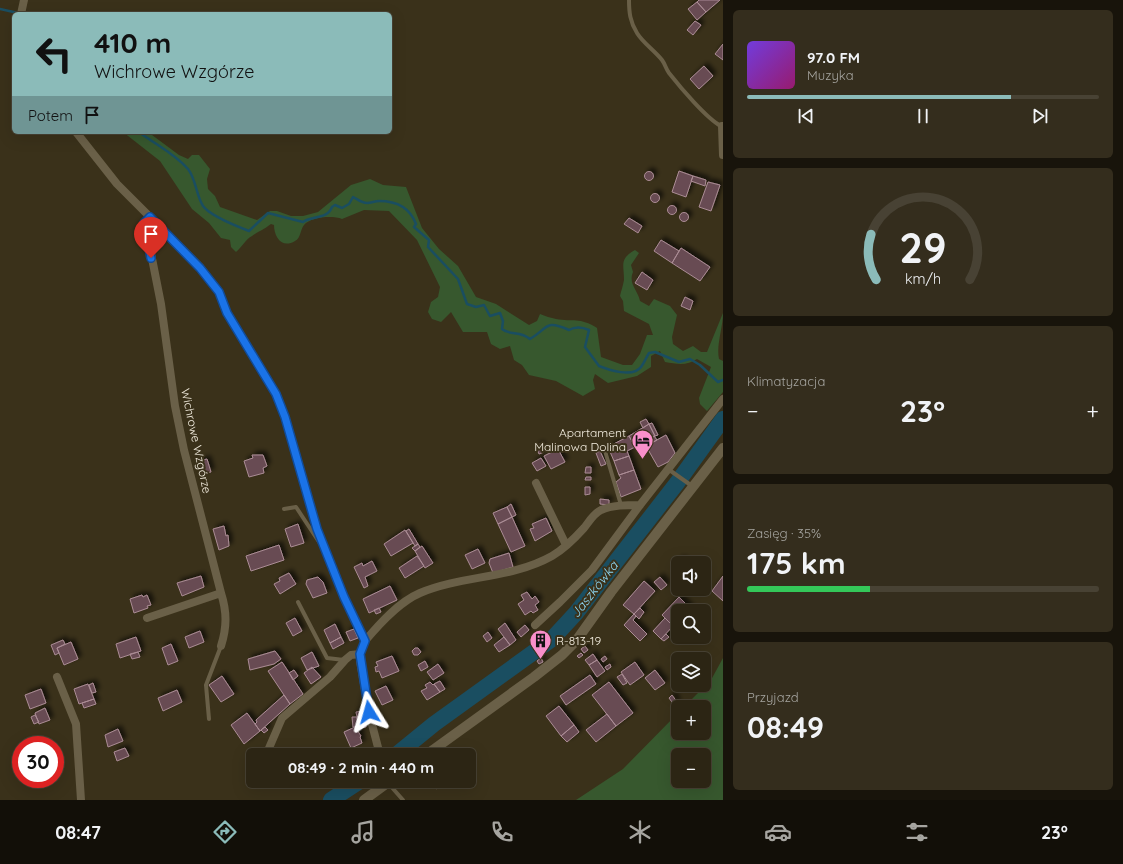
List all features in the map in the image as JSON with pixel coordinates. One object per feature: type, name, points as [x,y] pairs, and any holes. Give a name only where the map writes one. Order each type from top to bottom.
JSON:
[{"type":"street","points":[[22,12],[24,0]]},
{"type":"street","points":[[723,125],[723,155]]},
{"type":"street","points":[[78,134],[117,184],[200,268],[219,292],[227,313],[276,394],[287,423],[309,506],[344,597],[365,641]]},
{"type":"street","name":"Wichrowe Wzgórze","points":[[150,217],[144,223],[161,304],[179,428],[221,593]]},
{"type":"street","points":[[535,625],[592,570],[640,505],[672,471],[723,398]]},
{"type":"street","points":[[436,748],[562,655],[589,626],[611,592],[691,484],[723,448]]},
{"type":"street","points":[[536,484],[566,545]]},
{"type":"street","points":[[378,748],[369,712],[360,654],[365,641],[377,627],[399,607],[419,594],[466,580],[502,574],[541,562],[566,545],[601,510],[621,505],[640,505]]},
{"type":"street","points":[[147,618],[221,593],[225,604],[227,625],[221,646]]},
{"type":"street","points":[[269,748],[282,718],[330,677],[350,655],[360,654]]},
{"type":"street","points":[[57,677],[76,724],[81,800]]},
{"type":"street","points":[[364,800],[381,788]]},
{"type":"lane","points":[[629,0],[629,12],[632,22],[643,42],[662,60],[669,73],[707,115],[723,125]]},
{"type":"lane","points":[[605,451],[621,505]]},
{"type":"lane","points":[[672,471],[691,484]]},
{"type":"lane","points":[[284,509],[296,507],[325,550]]},
{"type":"lane","points":[[298,602],[327,658],[345,660]]},
{"type":"lane","points":[[209,719],[206,685],[221,646]]},
{"type":"lane","points":[[394,788],[403,800]]},
{"type":"green space","points":[[126,134],[151,134],[179,155],[188,159],[192,155],[199,155],[210,169],[207,179],[208,189],[215,196],[220,207],[257,220],[270,211],[277,211],[291,216],[303,216],[318,212],[351,185],[370,179],[383,185],[406,187],[422,228],[439,249],[458,266],[476,297],[496,304],[529,325],[537,321],[540,314],[556,319],[586,322],[597,328],[601,357],[623,365],[632,365],[640,354],[647,335],[653,335],[649,324],[624,311],[623,301],[620,296],[624,280],[624,259],[635,250],[639,253],[631,265],[633,272],[632,284],[640,301],[649,306],[654,299],[670,306],[677,315],[672,337],[673,344],[683,351],[693,346],[701,352],[707,352],[723,313],[718,354],[719,359],[723,361],[723,392],[707,411],[700,404],[699,398],[711,367],[697,359],[686,364],[665,362],[660,351],[651,356],[651,367],[637,376],[608,383],[595,374],[593,380],[595,389],[583,396],[556,381],[529,375],[522,365],[514,360],[510,346],[500,349],[491,344],[487,332],[463,332],[451,312],[441,322],[432,319],[428,312],[431,302],[438,297],[440,287],[417,240],[389,211],[364,210],[342,219],[333,217],[311,220],[304,225],[297,240],[286,244],[277,237],[275,234],[274,225],[271,224],[250,237],[236,252],[231,247],[230,240],[221,238],[209,223],[192,209],[160,161]]},
{"type":"green space","points":[[723,658],[723,800],[576,800],[623,769],[671,720],[671,740],[711,740],[711,700],[691,700],[699,692],[711,692],[711,680]]},
{"type":"building","points":[[699,0],[720,0],[706,12],[697,2]]},
{"type":"building","points":[[697,2],[706,12],[697,20],[688,9]]},
{"type":"building","points":[[695,21],[701,25],[693,35],[687,30]]},
{"type":"building","points":[[723,44],[723,60],[715,54]]},
{"type":"building","points":[[704,66],[713,76],[699,89],[690,79]]},
{"type":"building","points":[[649,171],[654,176],[649,181],[644,176]]},
{"type":"building","points":[[679,171],[693,176],[686,197],[672,192]]},
{"type":"building","points":[[693,176],[706,180],[705,186],[691,181]]},
{"type":"building","points":[[708,182],[720,185],[711,211],[699,207]]},
{"type":"building","points":[[655,193],[660,198],[655,203],[650,198]]},
{"type":"building","points":[[672,205],[677,210],[672,215],[667,210]]},
{"type":"building","points":[[684,212],[689,217],[684,222],[679,217]]},
{"type":"building","points":[[629,218],[642,226],[638,233],[624,224]]},
{"type":"building","points":[[661,240],[679,251],[672,263],[654,251]]},
{"type":"building","points":[[681,248],[710,267],[700,281],[672,263]]},
{"type":"building","points":[[642,272],[653,280],[647,290],[635,283]]},
{"type":"building","points":[[685,297],[693,301],[690,310],[681,306]]},
{"type":"building","points":[[646,419],[649,424],[643,428],[640,422]]},
{"type":"building","points":[[652,423],[658,435],[655,436],[649,424]]},
{"type":"building","points":[[649,424],[655,436],[635,447],[629,436]]},
{"type":"building","points":[[666,435],[675,453],[668,462],[658,467],[646,446]]},
{"type":"building","points":[[629,436],[635,447],[627,451],[629,456],[614,461],[608,447]]},
{"type":"building","points":[[654,436],[657,440],[646,446],[643,442]]},
{"type":"building","points":[[540,444],[544,452],[539,454],[536,447]]},
{"type":"building","points":[[558,449],[565,462],[551,469],[544,456]]},
{"type":"building","points":[[600,451],[606,464],[601,466],[596,453]]},
{"type":"building","points":[[252,455],[263,455],[267,466],[263,468],[264,473],[249,477],[244,461],[253,458]]},
{"type":"building","points":[[629,456],[634,470],[619,475],[614,461]]},
{"type":"building","points":[[541,458],[546,466],[537,471],[532,463]]},
{"type":"building","points":[[207,459],[211,472],[200,475],[196,462]]},
{"type":"building","points":[[586,467],[591,467],[591,473],[585,473]]},
{"type":"building","points":[[634,470],[641,489],[621,497],[616,482],[621,478],[619,475]]},
{"type":"building","points":[[586,477],[591,477],[591,480],[585,480]]},
{"type":"building","points":[[585,487],[590,487],[590,494],[585,495]]},
{"type":"building","points":[[600,499],[609,500],[609,505],[600,504]]},
{"type":"building","points":[[511,504],[516,515],[512,517],[507,507]]},
{"type":"building","points":[[507,507],[512,517],[498,524],[493,513]]},
{"type":"building","points":[[512,517],[525,546],[511,552],[498,524]]},
{"type":"building","points":[[546,518],[552,531],[535,541],[530,529],[534,528],[532,524]]},
{"type":"building","points":[[298,524],[304,543],[291,547],[285,529]]},
{"type":"building","points":[[224,526],[226,536],[228,535],[229,546],[219,550],[213,529]]},
{"type":"building","points":[[409,529],[418,544],[415,546],[406,531]]},
{"type":"building","points":[[405,530],[413,543],[391,556],[384,544]]},
{"type":"building","points":[[418,544],[420,547],[415,551],[412,548]]},
{"type":"building","points":[[279,545],[284,560],[251,571],[246,556]]},
{"type":"building","points":[[422,546],[433,563],[425,568],[415,551]]},
{"type":"building","points":[[478,549],[485,563],[472,569],[465,555]]},
{"type":"building","points":[[509,553],[513,567],[493,573],[489,563],[490,559]]},
{"type":"building","points":[[417,556],[424,566],[405,578],[399,568]]},
{"type":"building","points":[[372,561],[377,571],[365,577],[368,586],[364,588],[354,567],[362,563],[363,566]]},
{"type":"building","points":[[289,573],[296,584],[280,594],[274,584],[280,581],[279,578]]},
{"type":"building","points":[[201,576],[204,587],[182,596],[177,583]]},
{"type":"building","points":[[723,576],[723,601],[712,591]]},
{"type":"building","points":[[318,577],[323,582],[327,593],[313,598],[306,584],[307,580]]},
{"type":"building","points":[[660,577],[667,585],[661,590],[654,582]]},
{"type":"building","points":[[644,581],[655,591],[634,614],[623,605]]},
{"type":"building","points":[[390,586],[397,600],[369,613],[363,599]]},
{"type":"building","points":[[527,592],[532,599],[535,596],[539,602],[535,605],[538,610],[533,613],[531,611],[525,615],[518,604],[524,600],[521,595]]},
{"type":"building","points":[[142,595],[143,597],[147,595],[151,605],[147,606],[148,608],[134,613],[130,599]]},
{"type":"building","points":[[679,597],[686,604],[672,604]]},
{"type":"building","points":[[671,605],[671,624],[662,615]]},
{"type":"building","points":[[379,608],[381,612],[376,614],[374,610]]},
{"type":"building","points":[[640,608],[644,612],[639,619],[634,614]]},
{"type":"building","points":[[634,614],[636,616],[633,620],[647,634],[640,641],[624,625]]},
{"type":"building","points":[[295,618],[302,631],[293,636],[286,623]]},
{"type":"building","points":[[665,618],[671,624],[671,628],[661,639],[653,631]]},
{"type":"building","points":[[505,623],[516,640],[510,645],[498,629]]},
{"type":"building","points":[[335,624],[341,637],[330,643],[324,630]]},
{"type":"building","points":[[525,625],[529,630],[521,637],[517,632]]},
{"type":"building","points":[[354,629],[358,638],[350,641],[346,632]]},
{"type":"building","points":[[200,631],[204,642],[189,648],[185,637]]},
{"type":"building","points":[[488,632],[492,638],[487,642],[483,636]]},
{"type":"building","points":[[666,634],[669,637],[664,641],[661,639]]},
{"type":"building","points":[[136,637],[141,651],[120,658],[116,644]]},
{"type":"building","points":[[341,637],[344,643],[333,649],[330,643]]},
{"type":"building","points":[[504,637],[510,645],[499,652],[494,645]]},
{"type":"building","points":[[63,640],[65,644],[57,648],[59,653],[55,655],[51,645]]},
{"type":"building","points":[[71,642],[78,659],[64,665],[57,648]]},
{"type":"building","points":[[171,644],[178,661],[168,665],[162,648]]},
{"type":"building","points":[[585,646],[588,650],[584,653],[581,649]]},
{"type":"building","points":[[415,648],[418,648],[421,652],[418,655],[414,655],[412,651]]},
{"type":"building","points":[[275,651],[281,659],[274,664],[250,670],[248,659]]},
{"type":"building","points":[[138,652],[140,657],[132,659],[130,654]]},
{"type":"building","points":[[312,652],[319,666],[307,670],[301,658]]},
{"type":"building","points":[[581,653],[583,655],[579,658],[577,656]]},
{"type":"building","points":[[593,654],[597,660],[589,665],[585,660]]},
{"type":"building","points":[[392,656],[399,671],[382,678],[379,671],[376,672],[375,667],[378,666],[376,662]]},
{"type":"building","points":[[605,656],[607,659],[603,662],[601,659]]},
{"type":"building","name":"R-813-19","points":[[541,658],[543,662],[539,664],[537,661]]},
{"type":"building","points":[[597,660],[605,671],[597,677],[589,665]]},
{"type":"building","points":[[425,661],[428,667],[421,671],[418,665]]},
{"type":"building","points":[[282,662],[303,694],[290,704],[268,671]]},
{"type":"building","points":[[635,662],[644,675],[630,685],[621,672]]},
{"type":"building","points":[[438,664],[444,673],[433,680],[427,672]]},
{"type":"building","points":[[610,664],[611,667],[607,670],[605,667]]},
{"type":"building","points":[[312,667],[321,677],[311,684],[304,673]]},
{"type":"building","points":[[294,670],[298,676],[293,680],[289,673]]},
{"type":"building","points":[[655,670],[665,683],[655,690],[645,678]]},
{"type":"building","points":[[622,674],[627,683],[623,685],[617,677]]},
{"type":"building","points":[[590,675],[596,684],[566,705],[560,696]]},
{"type":"building","points":[[222,676],[234,694],[221,702],[209,685]]},
{"type":"building","points":[[440,681],[445,689],[440,692],[434,684]]},
{"type":"building","points":[[430,682],[433,685],[434,684],[440,692],[427,700],[421,691],[427,688],[425,685]]},
{"type":"building","points":[[609,682],[633,713],[616,726],[592,695]]},
{"type":"building","points":[[93,683],[96,692],[92,693],[89,685]]},
{"type":"building","points":[[88,684],[94,699],[79,704],[74,689]]},
{"type":"building","points":[[386,686],[393,700],[382,705],[375,691]]},
{"type":"building","points":[[41,689],[46,703],[30,709],[25,695]]},
{"type":"building","points":[[177,690],[182,702],[163,711],[158,698]]},
{"type":"building","points":[[284,695],[290,704],[260,731],[255,724],[257,722],[256,720]]},
{"type":"building","points":[[672,695],[676,700],[671,701],[669,698]]},
{"type":"building","points":[[94,699],[96,704],[84,708],[82,703]]},
{"type":"building","points":[[559,706],[574,725],[561,736],[546,716]]},
{"type":"building","points":[[45,708],[50,720],[39,724],[35,713]]},
{"type":"building","points":[[363,711],[364,716],[357,717],[356,712]]},
{"type":"building","points":[[247,713],[260,731],[244,744],[231,725]]},
{"type":"building","points":[[607,714],[616,726],[596,742],[586,730]]},
{"type":"building","points":[[35,715],[39,722],[34,724],[31,717]]},
{"type":"building","points":[[365,715],[366,727],[358,728],[357,717]]},
{"type":"building","points":[[352,717],[357,717],[358,726],[353,727]]},
{"type":"building","points":[[574,725],[579,732],[567,742],[561,736]]},
{"type":"building","points":[[265,727],[268,730],[264,733],[261,730]]},
{"type":"building","points":[[355,727],[361,736],[362,743],[351,748],[344,732]]},
{"type":"building","points":[[118,729],[123,741],[108,747],[105,735]]},
{"type":"building","points":[[125,748],[129,756],[117,761],[114,752]]},
{"type":"waterway","points":[[0,9],[14,12]]},
{"type":"waterway","points":[[142,134],[183,163],[193,177],[201,202],[206,210],[237,226],[249,231],[268,213],[303,222],[327,214],[335,205],[342,208],[349,204],[353,197],[365,203],[379,201],[392,202],[402,206],[410,214],[416,224],[414,227],[429,240],[428,247],[458,279],[467,304],[476,307],[484,305],[490,316],[500,313],[503,321],[502,329],[505,331],[523,335],[530,339],[547,326],[551,325],[569,330],[577,327],[584,328],[589,330],[585,347],[599,366],[603,368],[627,373],[632,372],[641,367],[649,353],[655,352],[679,362],[690,359],[700,365],[718,382],[723,380]]},
{"type":"waterway","name":"Jaszkówka","points":[[405,748],[434,724],[552,639],[576,613],[677,483],[723,419]]},
{"type":"waterway","name":"Jaszkówka","points":[[331,800],[349,788]]},
{"type":"place","name":"Apartament Malinowa Dolina","points":[[642,460]]},
{"type":"place","name":"R-813-19","points":[[540,660]]},
{"type":"route","points":[[151,258],[144,223],[150,217],[200,268],[219,292],[227,313],[265,373],[276,394],[285,417],[309,506],[317,529],[344,597],[365,641],[360,654],[360,661],[369,712]]}]
